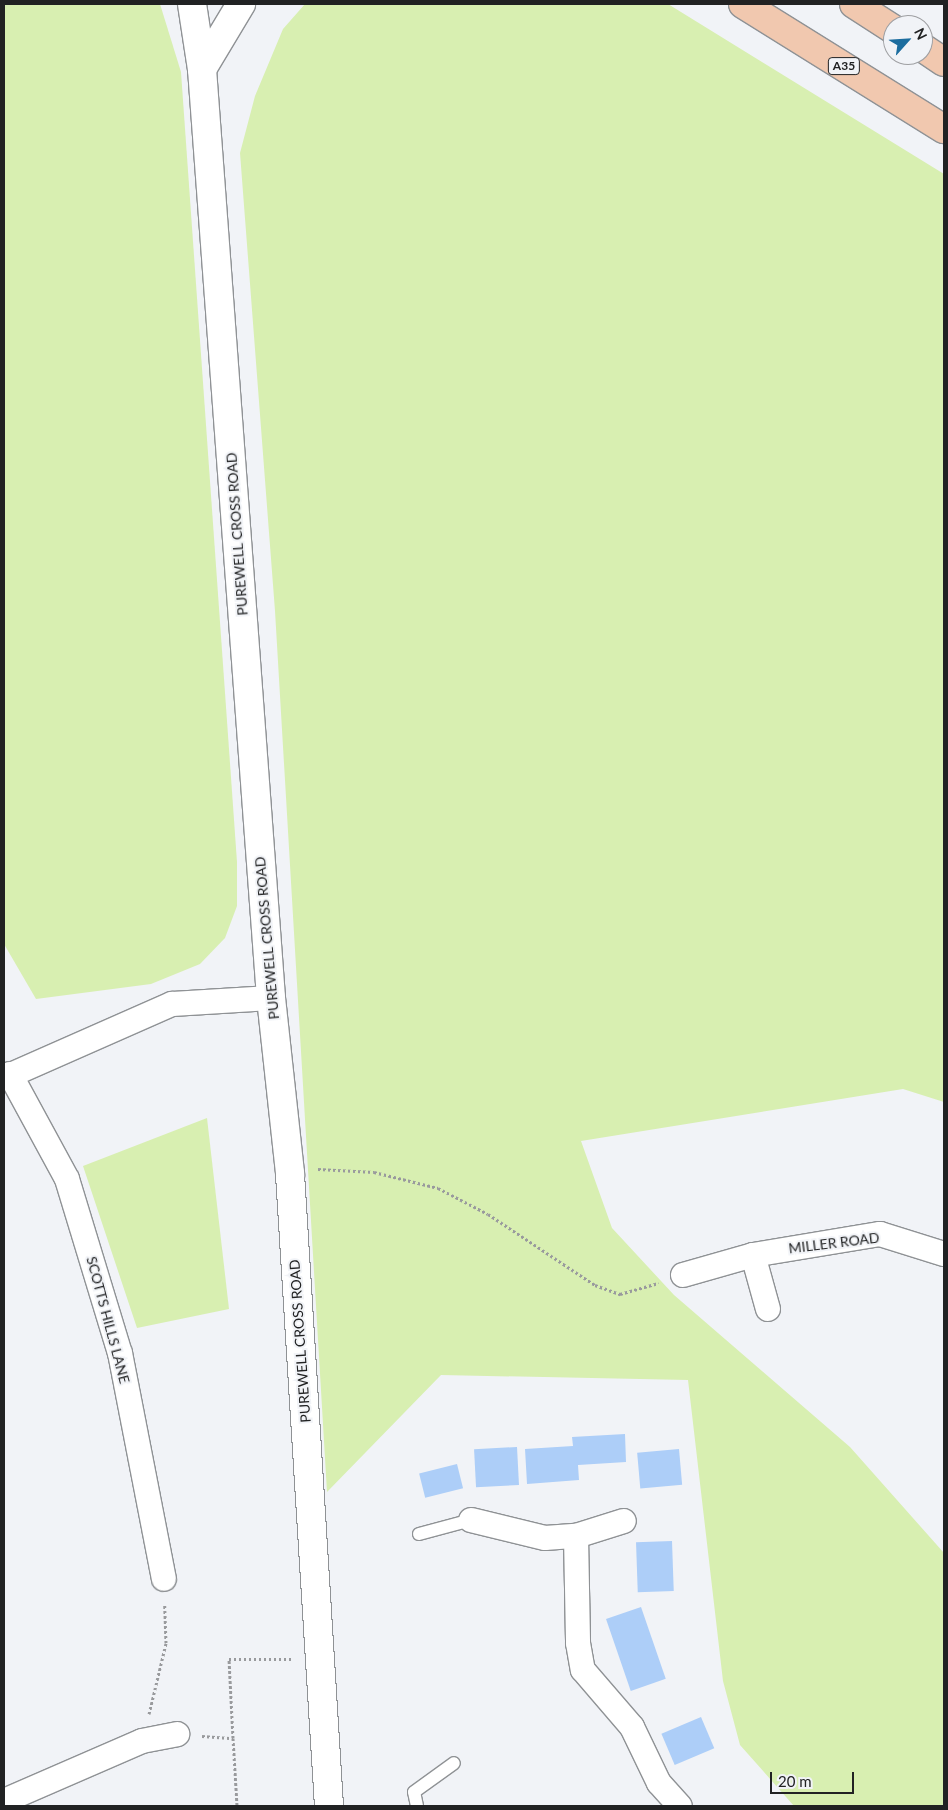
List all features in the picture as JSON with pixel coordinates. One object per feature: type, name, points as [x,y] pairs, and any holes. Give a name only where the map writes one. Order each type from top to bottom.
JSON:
[{"type":"main road","name":"PUREWELL CROSS ROAD","points":[[192,4],[202,69],[271,998],[290,1174],[330,1806]]},
{"type":"main road","points":[[202,69],[241,4]]},
{"type":"main road","name":"A35","points":[[743,4],[944,129]]},
{"type":"main road","points":[[854,4],[883,23]]},
{"type":"main road","points":[[933,55],[944,62]]},
{"type":"street","name":"SCOTTS HILLS LANE","points":[[164,1579],[120,1353],[67,1179],[7,1076],[172,1004],[271,998]]},
{"type":"street","name":"MILLER ROAD","points":[[683,1275],[752,1255],[880,1234],[944,1254]]},
{"type":"street","points":[[752,1255],[768,1309]]},
{"type":"street","points":[[471,1520],[545,1538],[576,1536],[624,1520]]},
{"type":"street","points":[[576,1536],[578,1643],[583,1670],[632,1727],[659,1783],[680,1806]]},
{"type":"street","points":[[4,1801],[142,1741],[177,1734]]},
{"type":"lane","points":[[418,1534],[471,1520]]},
{"type":"lane","points":[[417,1806],[414,1792],[454,1763]]},
{"type":"path","points":[[290,1174],[322,1169],[374,1172],[438,1188],[488,1214],[595,1284],[620,1294],[683,1275]]},
{"type":"path","points":[[142,1741],[166,1642],[164,1579]]},
{"type":"path","points":[[236,1806],[229,1659],[320,1659]]},
{"type":"path","points":[[177,1734],[233,1738]]},
{"type":"green space","points":[[4,4],[160,4],[181,72],[237,862],[237,906],[225,938],[200,964],[151,984],[36,999],[4,944]]},
{"type":"green space","points":[[305,4],[668,4],[944,174],[944,1102],[903,1089],[581,1141],[612,1228],[674,1295],[850,1447],[944,1553],[944,1806],[794,1806],[740,1745],[723,1681],[688,1380],[441,1375],[327,1492],[275,611],[240,153],[255,96],[283,29]]},
{"type":"green space","points":[[207,1118],[229,1309],[137,1328],[83,1166]]},
{"type":"building","points":[[625,1434],[626,1462],[578,1465],[579,1480],[527,1484],[525,1449],[573,1446],[572,1437]]},
{"type":"building","points":[[517,1447],[519,1485],[476,1487],[474,1449]]},
{"type":"building","points":[[679,1449],[682,1485],[640,1489],[637,1453]]},
{"type":"building","points":[[457,1464],[463,1488],[425,1498],[419,1473]]},
{"type":"building","points":[[672,1541],[674,1591],[638,1592],[636,1542]]},
{"type":"building","points":[[641,1607],[666,1679],[631,1691],[606,1619]]},
{"type":"building","points":[[701,1717],[714,1748],[675,1765],[661,1734]]}]
